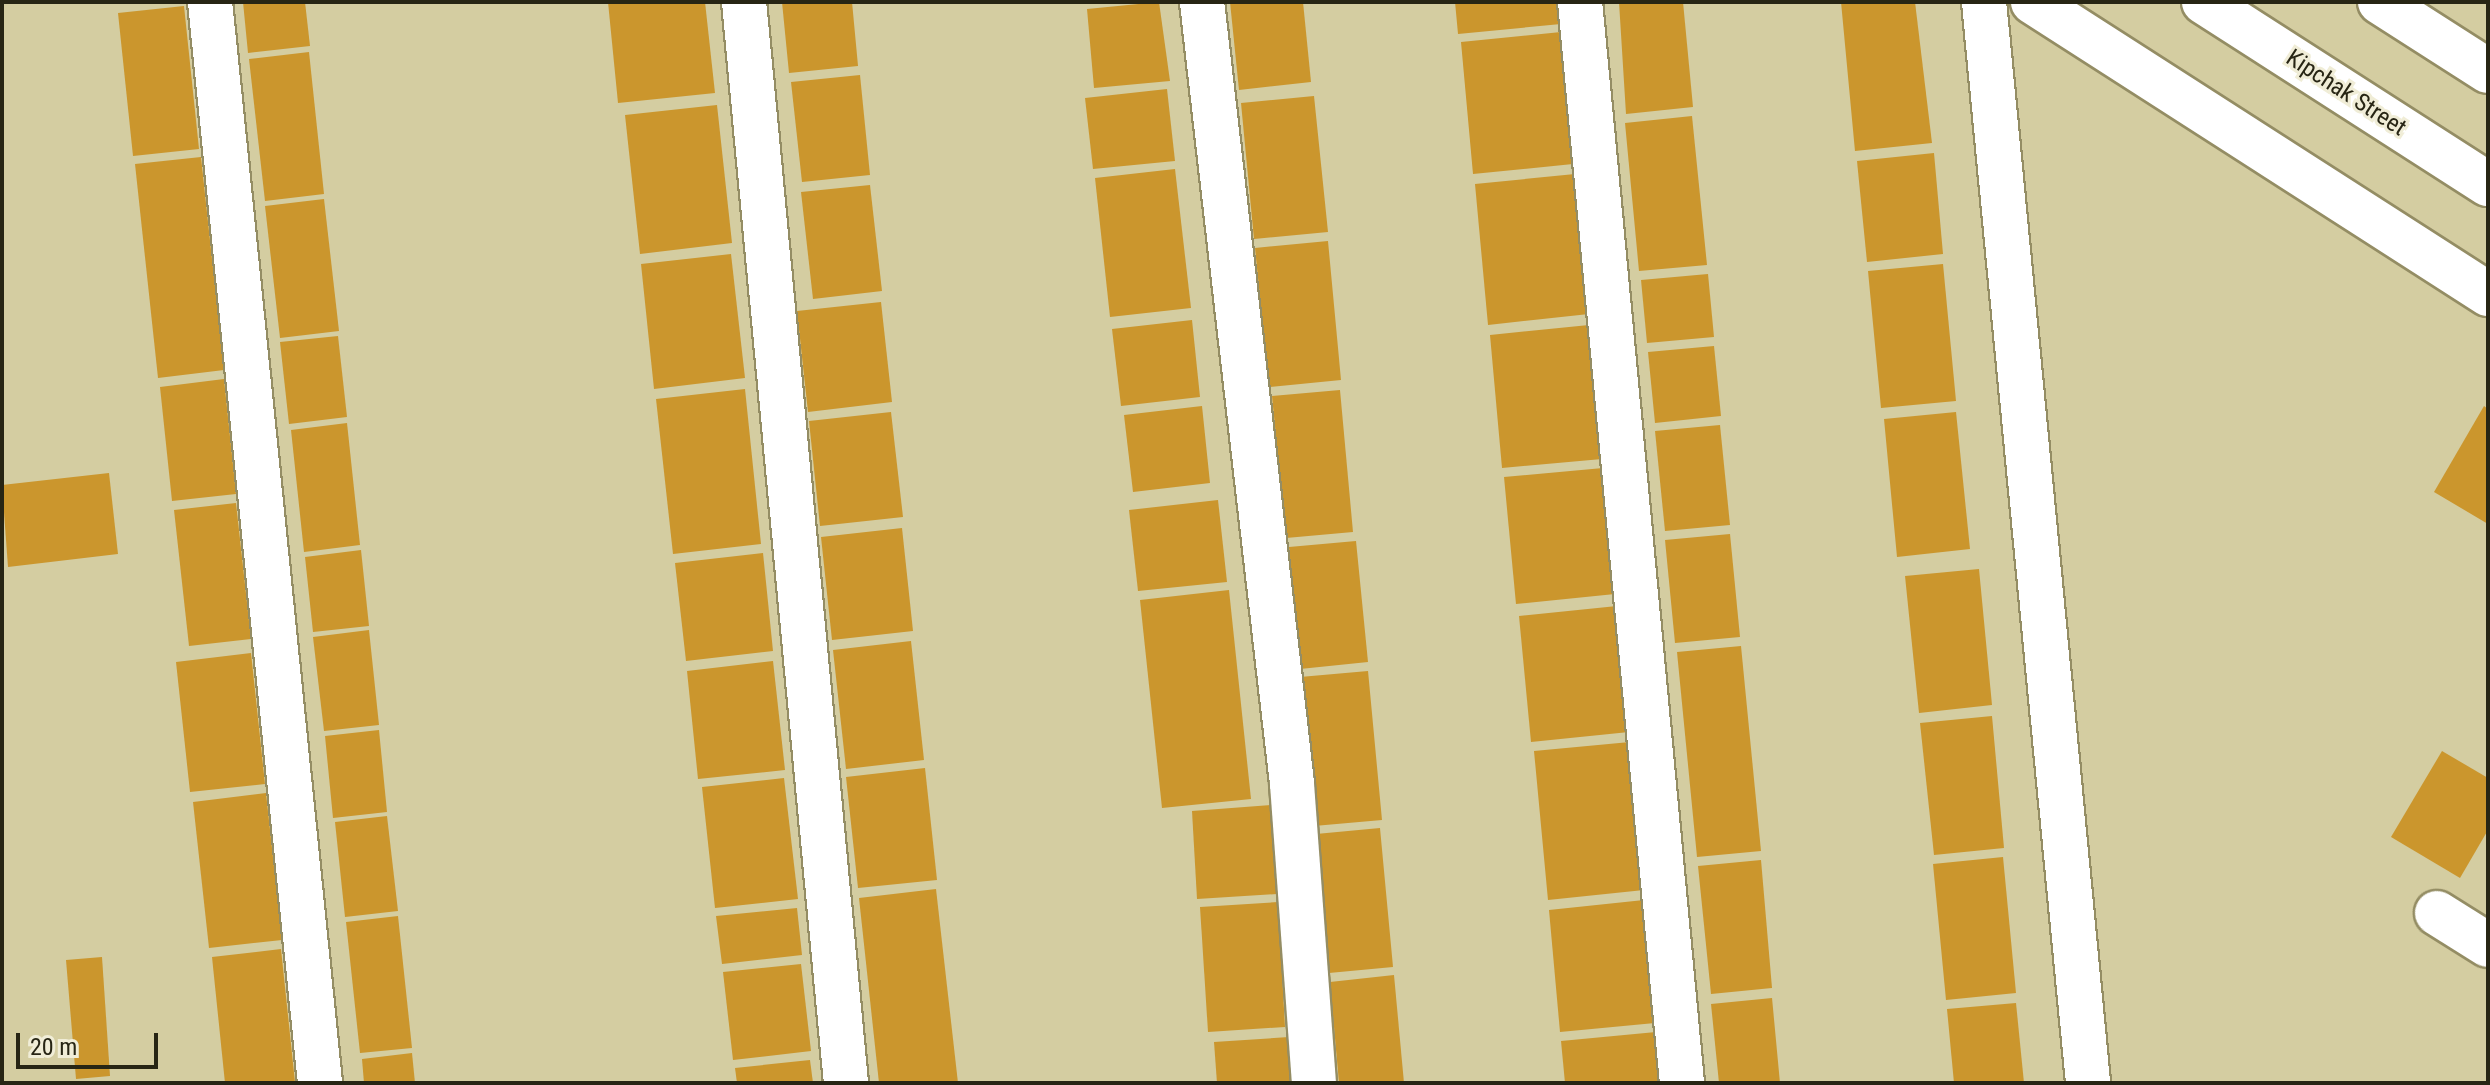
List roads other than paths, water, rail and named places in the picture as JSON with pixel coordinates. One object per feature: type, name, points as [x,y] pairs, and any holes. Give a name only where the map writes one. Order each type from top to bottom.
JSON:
[{"type":"street","points":[[210,2],[320,1083]]},
{"type":"street","points":[[744,2],[846,1083]]},
{"type":"street","points":[[1202,2],[1292,784],[1314,1083]]},
{"type":"street","points":[[1580,2],[1682,1083]]},
{"type":"street","points":[[1984,2],[2088,1083]]},
{"type":"street","points":[[2033,2],[2488,294]]},
{"type":"street","name":"Kipchak Street","points":[[2204,2],[2488,184]]},
{"type":"street","points":[[2380,2],[2488,71]]},
{"type":"street","points":[[2437,913],[2488,945]]}]
